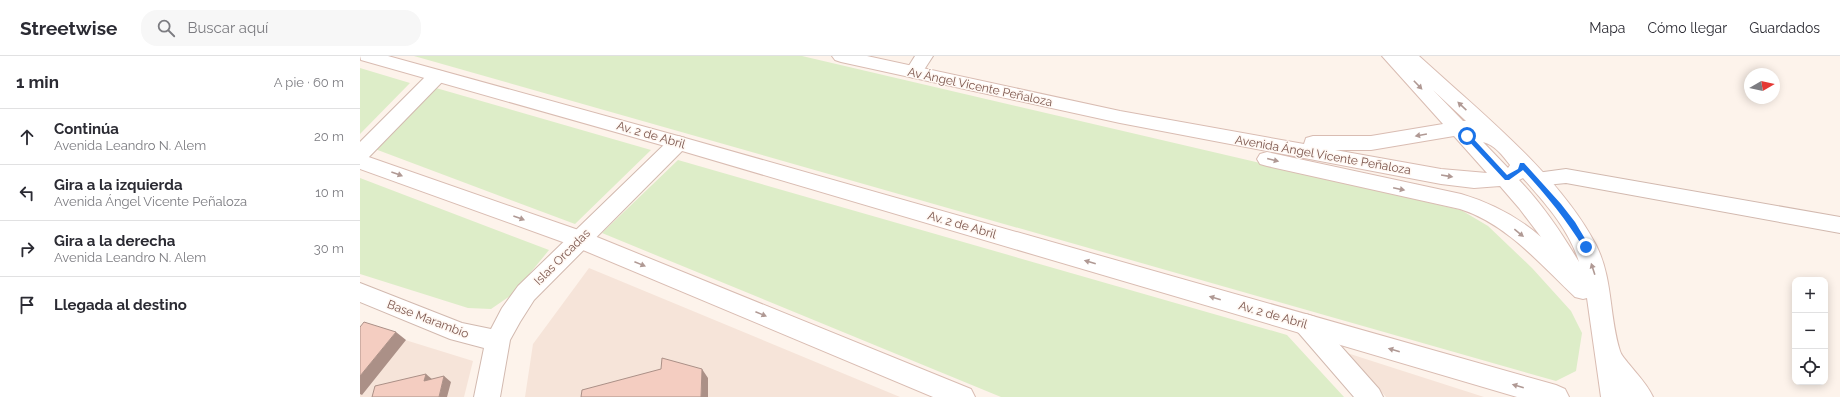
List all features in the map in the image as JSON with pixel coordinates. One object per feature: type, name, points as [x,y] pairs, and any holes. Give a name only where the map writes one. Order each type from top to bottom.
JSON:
[{"type":"street","name":"Av. 2 de Abril","points":[[367,56],[678,143],[1556,397]]},
{"type":"street","name":"Av Ángel Vicente Peñaloza","points":[[841,56],[1120,117]]},
{"type":"street","points":[[914,72],[924,56]]},
{"type":"street","points":[[1391,56],[1459,128],[1519,168],[1527,202],[1546,227],[1602,321]]},
{"type":"street","points":[[1408,56],[1573,224],[1586,247],[1596,278],[1614,397]]},
{"type":"street","points":[[360,154],[437,76]]},
{"type":"street","points":[[1120,117],[1165,121],[1271,138],[1329,143],[1371,143],[1459,128]]},
{"type":"street","name":"Avenida Ángel Vicente Peñaloza","points":[[1120,117],[1416,172],[1463,179],[1490,180],[1519,168],[1840,225]]},
{"type":"street","points":[[1156,123],[1181,136],[1229,149],[1335,175],[1457,201],[1482,209],[1496,216],[1516,231],[1583,290]]},
{"type":"street","name":"Islas Orcadas","points":[[487,397],[498,340],[526,293],[579,239],[678,143]]},
{"type":"street","points":[[360,160],[579,239],[962,397]]},
{"type":"street","name":"Base Marambio","points":[[360,292],[459,332],[498,340]]},
{"type":"street","points":[[1306,324],[1370,397]]},
{"type":"street","points":[[1608,356],[1640,397]]},
{"type":"shaded area","points":[[589,268],[900,397],[525,397],[533,344]]},
{"type":"shaded area","points":[[360,326],[473,361],[464,397],[360,397]]},
{"type":"shaded area","points":[[1347,353],[1484,397],[1386,397]]},
{"type":"green space","points":[[414,56],[802,56],[1461,210],[1488,226],[1532,268],[1571,311],[1582,333],[1576,371],[1556,381]]},
{"type":"green space","points":[[360,68],[410,83],[360,134]]},
{"type":"green space","points":[[436,88],[651,150],[575,224],[375,149]]},
{"type":"green space","points":[[678,160],[1287,335],[1344,397],[1001,397],[602,233]]},
{"type":"green space","points":[[360,178],[549,250],[513,294],[491,309],[468,308],[360,274]]},
{"type":"building","points":[[364,322],[396,332],[360,376],[360,327]]},
{"type":"building","points":[[662,358],[702,369],[701,397],[581,397],[582,390],[661,369]]},
{"type":"building","points":[[426,374],[424,381],[444,376],[439,397],[372,397],[375,386]]},
{"type":"route","points":[[1467,136],[1507,178],[1520,170],[1522,164],[1573,224],[1586,247]]}]
